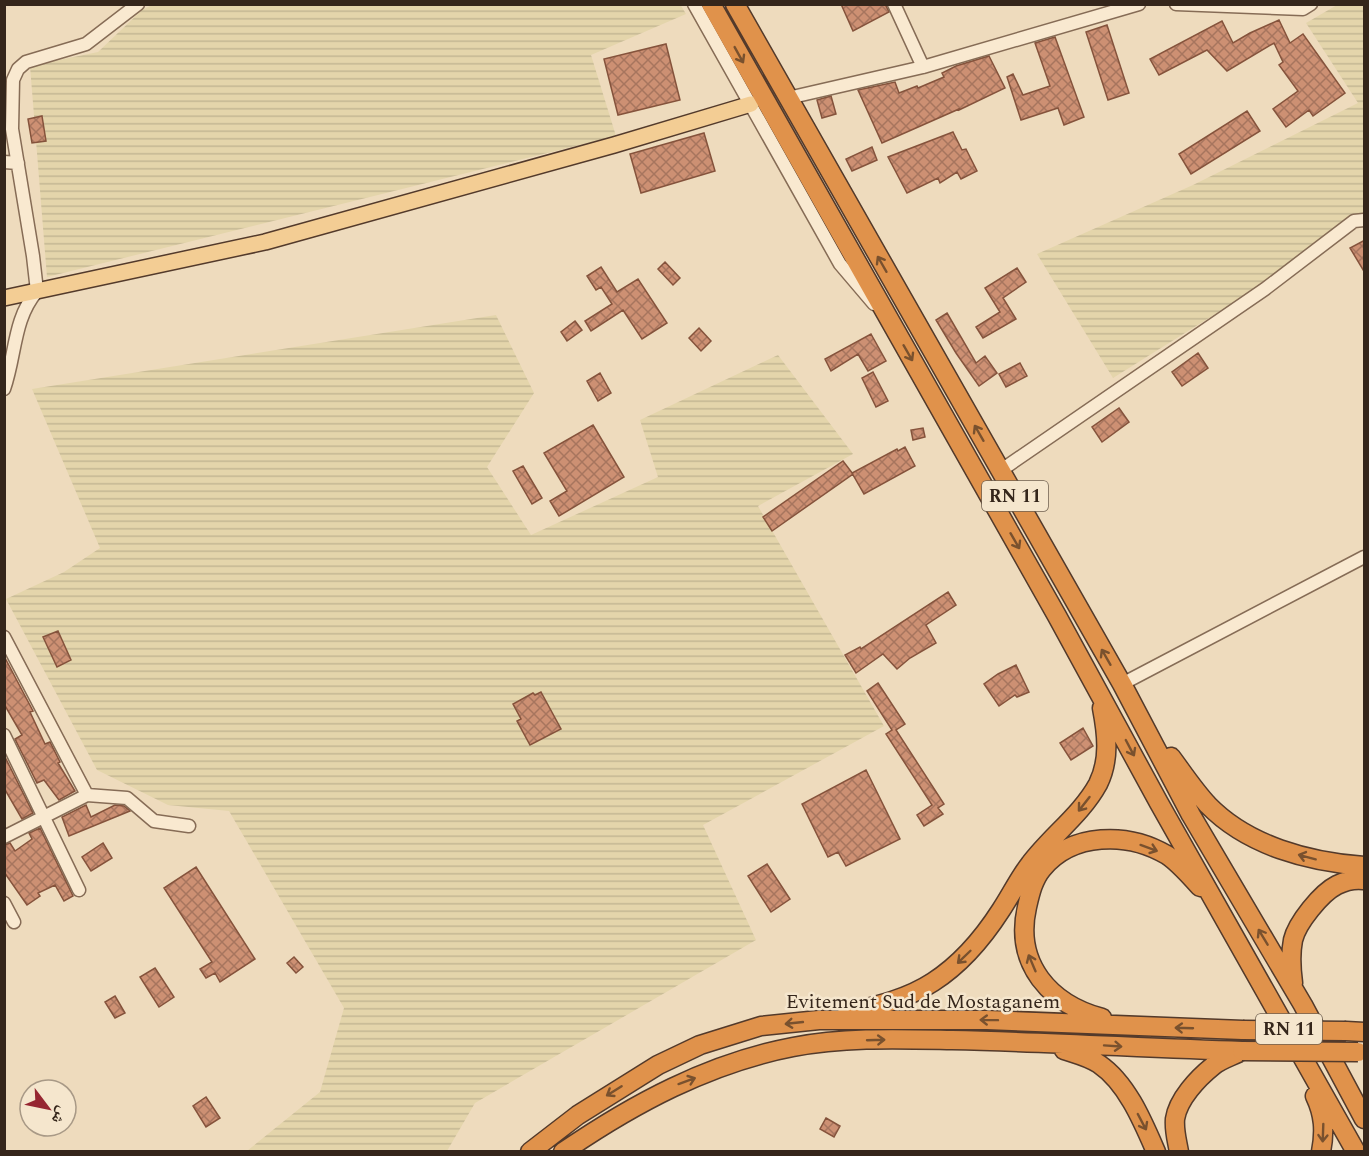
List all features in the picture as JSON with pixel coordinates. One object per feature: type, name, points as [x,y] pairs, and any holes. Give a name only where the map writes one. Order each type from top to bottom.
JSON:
[{"type":"highway","name":"RN 11","points":[[711,4],[1098,689],[1356,1152]]},
{"type":"highway","name":"RN 11","points":[[735,4],[1125,691],[1191,815],[1293,988],[1365,1119]]},
{"type":"highway","points":[[819,1020],[874,1006],[916,992],[963,959],[978,942],[1030,863],[1071,820],[1098,783],[1105,763],[1107,745],[1098,689]]},
{"type":"highway","points":[[1125,691],[1192,786],[1209,806],[1235,826],[1264,842],[1292,853],[1316,860],[1365,866]]},
{"type":"highway","points":[[1129,1026],[1072,1008],[1053,993],[1036,972],[1025,943],[1025,917],[1031,890],[1041,870],[1058,854],[1078,843],[1101,839],[1129,841],[1151,847],[1168,856],[1219,908]]},
{"type":"highway","points":[[1293,988],[1290,956],[1294,937],[1302,921],[1317,902],[1336,885],[1356,879],[1365,880]]},
{"type":"highway","name":"RN 11","points":[[1283,1019],[1323,1114],[1324,1135],[1321,1152]]},
{"type":"highway","name":"Evitement Sud de Mostaganem","points":[[530,1152],[578,1114],[658,1065],[700,1045],[761,1026],[819,1020],[987,1020],[1243,1030],[1357,1031]]},
{"type":"highway","name":"Evitement Sud de Mostaganem","points":[[563,1152],[614,1118],[679,1084],[744,1060],[793,1047],[882,1039],[1033,1041],[1140,1048],[1242,1051]]},
{"type":"highway","points":[[1033,1041],[1085,1056],[1100,1064],[1113,1076],[1128,1097],[1156,1152]]},
{"type":"highway","name":"RN 11","points":[[1179,1152],[1175,1135],[1176,1116],[1195,1083],[1214,1065],[1242,1051],[1361,1053]]},
{"type":"main road","points":[[4,298],[265,242],[614,145],[751,104]]},
{"type":"street","points":[[4,389],[12,369],[16,333],[26,303],[37,291],[12,129],[13,80],[18,69],[26,62],[86,44],[138,4]]},
{"type":"street","points":[[694,4],[840,264],[893,327]]},
{"type":"street","points":[[894,4],[923,67]]},
{"type":"street","points":[[788,98],[923,67],[1139,4]]},
{"type":"street","points":[[1176,4],[1303,9],[1311,4]]},
{"type":"street","points":[[4,162],[18,163]]},
{"type":"street","points":[[1000,471],[1265,290],[1354,221],[1365,220]]},
{"type":"street","points":[[1125,691],[1365,557]]},
{"type":"street","points":[[4,637],[87,795]]},
{"type":"street","points":[[5,736],[79,890]]},
{"type":"street","points":[[4,837],[87,795],[127,798],[154,821],[189,826]]},
{"type":"street","points":[[4,903],[14,922]]},
{"type":"shaded area","points":[[680,4],[686,14],[591,55],[616,136],[47,277],[30,66],[98,52],[142,10],[152,5]]},
{"type":"shaded area","points":[[1337,5],[1364,5],[1364,221],[1113,378],[1037,254],[1193,185],[1358,103],[1306,23]]},
{"type":"shaded area","points":[[496,315],[534,393],[487,467],[531,535],[658,477],[640,420],[778,355],[853,454],[758,506],[884,726],[703,825],[756,940],[475,1103],[447,1151],[247,1151],[320,1092],[344,1008],[229,811],[168,805],[97,770],[6,599],[64,572],[100,548],[32,389]]},
{"type":"building","points":[[841,4],[885,4],[889,12],[853,31]]},
{"type":"building","points":[[1279,20],[1290,43],[1303,34],[1345,93],[1313,116],[1309,110],[1286,127],[1273,109],[1298,91],[1279,65],[1283,62],[1274,43],[1227,71],[1207,50],[1159,75],[1150,59],[1222,21],[1233,43]]},
{"type":"building","points":[[1107,25],[1129,93],[1108,100],[1086,32]]},
{"type":"building","points":[[1055,37],[1084,117],[1064,125],[1058,108],[1021,120],[1007,77],[1013,74],[1023,95],[1050,86],[1035,43]]},
{"type":"building","points":[[666,44],[680,100],[618,115],[604,59]]},
{"type":"building","points":[[989,56],[1005,88],[882,143],[858,90],[895,82],[899,93],[944,77],[942,73],[956,66]]},
{"type":"building","points":[[831,96],[836,114],[822,118],[817,100]]},
{"type":"building","points":[[1247,111],[1260,131],[1191,174],[1179,154]]},
{"type":"building","points":[[42,116],[46,141],[32,143],[28,119]]},
{"type":"building","points":[[953,132],[962,150],[966,149],[977,171],[961,179],[957,172],[940,183],[938,178],[907,193],[888,157]]},
{"type":"building","points":[[704,133],[715,171],[641,193],[630,154]]},
{"type":"building","points":[[872,147],[877,160],[852,171],[846,159]]},
{"type":"building","points":[[1365,240],[1365,273],[1350,248]]},
{"type":"building","points":[[665,262],[680,278],[673,285],[658,269]]},
{"type":"building","points":[[601,267],[617,292],[638,279],[667,323],[642,339],[623,310],[591,331],[585,321],[612,304],[601,287],[596,290],[587,276]]},
{"type":"building","points":[[1017,268],[1026,282],[1003,298],[1016,319],[983,338],[976,327],[1000,312],[985,288]]},
{"type":"building","points":[[947,313],[976,363],[985,356],[997,373],[979,386],[936,320]]},
{"type":"building","points":[[575,321],[582,330],[567,341],[561,332]]},
{"type":"building","points":[[699,328],[711,341],[701,351],[689,338]]},
{"type":"building","points":[[871,334],[886,361],[868,371],[858,354],[831,371],[825,359]]},
{"type":"building","points":[[1198,353],[1208,368],[1182,386],[1172,372]]},
{"type":"building","points":[[1020,363],[1027,376],[1006,387],[999,374]]},
{"type":"building","points":[[873,372],[888,401],[876,407],[862,378]]},
{"type":"building","points":[[600,373],[611,393],[598,401],[587,381]]},
{"type":"building","points":[[1119,408],[1129,422],[1102,442],[1092,427]]},
{"type":"building","points":[[593,425],[624,477],[559,516],[550,501],[567,491],[544,453]]},
{"type":"building","points":[[923,428],[925,437],[913,440],[911,430]]},
{"type":"building","points":[[905,447],[915,466],[864,494],[852,473]]},
{"type":"building","points":[[843,461],[853,474],[772,531],[763,517]]},
{"type":"building","points":[[523,466],[542,498],[532,504],[513,471]]},
{"type":"building","points":[[948,592],[956,605],[926,625],[936,643],[910,658],[897,669],[883,654],[856,673],[845,655],[860,647],[861,649]]},
{"type":"building","points":[[58,631],[71,660],[57,667],[43,637]]},
{"type":"building","points":[[4,656],[33,711],[30,712],[45,744],[50,742],[60,762],[58,763],[75,791],[59,800],[44,780],[37,783],[15,739],[22,735],[4,704]]},
{"type":"building","points":[[1016,665],[1029,692],[1017,697],[1015,695],[999,706],[984,684]]},
{"type":"building","points":[[878,683],[905,724],[896,730],[944,804],[938,808],[943,814],[924,826],[917,815],[932,805],[886,734],[892,730],[867,691]]},
{"type":"building","points":[[541,692],[561,729],[530,745],[517,721],[521,719],[513,704],[533,693],[535,695]]},
{"type":"building","points":[[1083,728],[1093,746],[1071,760],[1060,743]]},
{"type":"building","points":[[4,755],[33,813],[22,819],[4,788]]},
{"type":"building","points":[[866,770],[900,839],[846,866],[838,852],[828,857],[802,804]]},
{"type":"building","points":[[86,805],[91,817],[115,805],[124,806],[130,811],[69,836],[62,817]]},
{"type":"building","points":[[40,828],[73,896],[64,901],[55,885],[38,893],[40,896],[27,905],[4,872],[4,845],[10,843],[15,851],[32,839],[29,833]]},
{"type":"building","points":[[103,843],[112,858],[91,871],[82,857]]},
{"type":"building","points":[[767,864],[790,899],[771,912],[748,876]]},
{"type":"building","points":[[196,867],[255,959],[220,982],[215,973],[206,978],[200,969],[212,962],[164,888]]},
{"type":"building","points":[[294,957],[303,967],[296,973],[287,963]]},
{"type":"building","points":[[155,968],[174,997],[159,1007],[140,977]]},
{"type":"building","points":[[115,996],[125,1013],[115,1018],[105,1002]]},
{"type":"building","points":[[206,1097],[220,1118],[206,1127],[193,1106]]},
{"type":"building","points":[[826,1118],[840,1126],[834,1137],[820,1129]]}]
